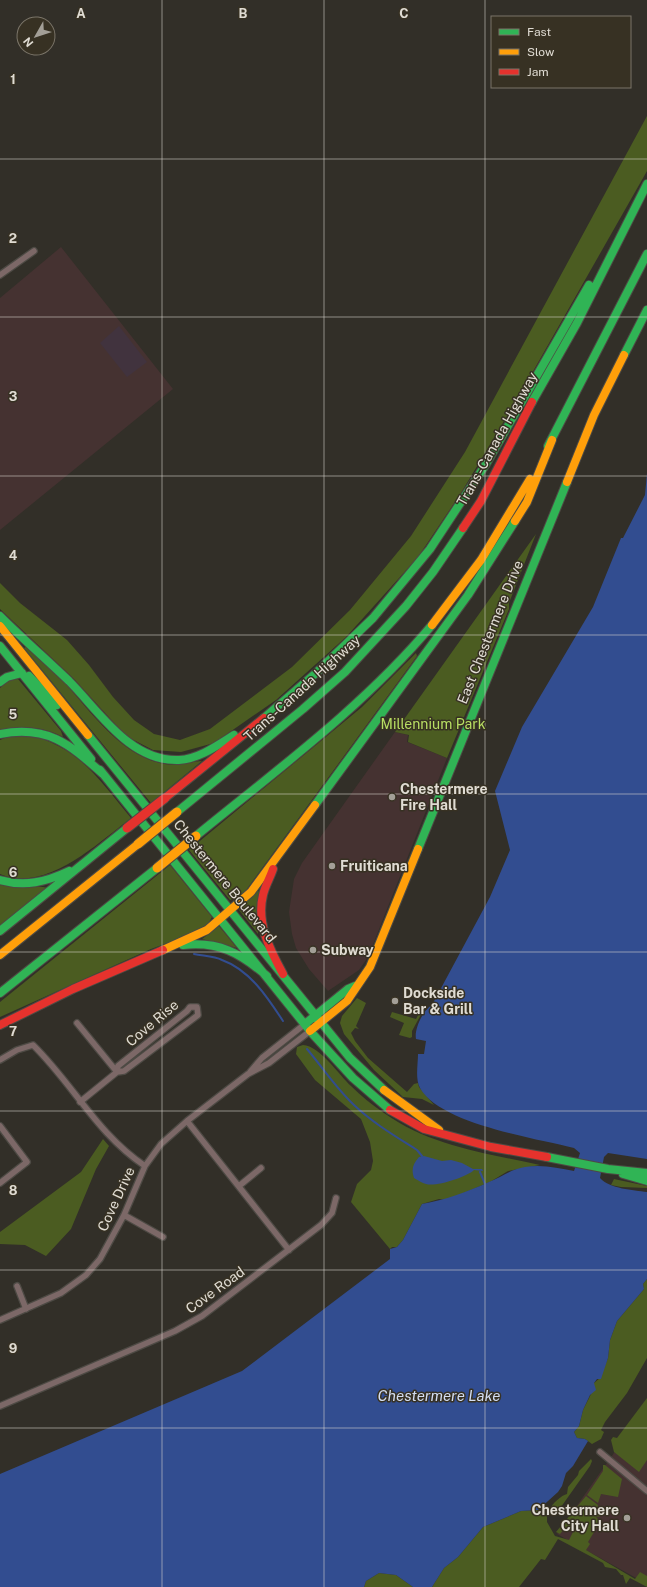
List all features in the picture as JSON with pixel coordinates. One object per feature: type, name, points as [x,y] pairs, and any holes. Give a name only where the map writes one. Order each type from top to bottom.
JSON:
[{"type":"main road","points":[[0,931],[279,706],[357,635],[399,589],[424,558],[484,467],[647,183]]},
{"type":"main road","name":"Trans-Canada Highway","points":[[0,955],[303,710],[345,672],[406,606],[433,572],[481,501],[516,430],[577,323],[647,183]]},
{"type":"main road","points":[[0,993],[310,744],[382,679],[442,612],[472,573],[510,515],[552,440],[647,254]]},
{"type":"main road","name":"East Chestermere Drive","points":[[308,1027],[348,989],[355,986],[370,967],[594,415],[647,310]]},
{"type":"main road","points":[[0,1025],[24,1011],[132,962],[170,948],[207,930],[251,892],[468,594],[527,502],[552,440]]},
{"type":"main road","points":[[0,616],[54,666],[118,733],[133,745],[148,753],[178,760],[195,756],[214,748],[279,706]]},
{"type":"main road","name":"Chestermere Boulevard","points":[[0,626],[318,1019],[360,1068],[381,1089],[414,1115],[445,1134]]},
{"type":"main road","name":"Chestermere Boulevard","points":[[0,646],[308,1027],[353,1078],[385,1107],[424,1129],[501,1149],[608,1169],[647,1173]]},
{"type":"main road","points":[[0,682],[7,677],[22,673],[38,684],[101,757],[130,786]]},
{"type":"main road","points":[[0,734],[17,730],[49,734],[70,745],[103,774]]},
{"type":"main road","points":[[279,854],[262,897],[263,928],[267,944],[283,974]]},
{"type":"main road","points":[[0,880],[18,884],[40,882],[60,875],[93,856]]},
{"type":"main road","points":[[170,948],[200,943],[220,946],[247,959],[267,976]]},
{"type":"main road","name":"Chestermere Boulevard","points":[[608,1169],[647,1181]]},
{"type":"street","points":[[0,275],[34,251]]},
{"type":"street","name":"Cove Rise","points":[[80,1102],[117,1072],[124,1071],[198,1015],[197,1007],[190,1007],[118,1066],[117,1072]]},
{"type":"street","points":[[78,1023],[117,1072]]},
{"type":"street","name":"Cove Drive","points":[[248,1074],[262,1058],[308,1027]]},
{"type":"street","name":"Cove Drive","points":[[0,1320],[61,1293],[86,1275],[100,1259],[124,1215],[144,1166],[161,1144],[187,1121],[248,1074],[269,1063],[308,1027]]},
{"type":"street","points":[[0,1060],[17,1050],[33,1045],[116,1144],[144,1166]]},
{"type":"street","points":[[187,1121],[289,1250]]},
{"type":"street","points":[[0,1126],[27,1162],[0,1183]]},
{"type":"street","points":[[238,1186],[261,1168]]},
{"type":"street","name":"Cove Road","points":[[0,1406],[194,1321],[321,1225],[332,1213],[336,1198]]},
{"type":"street","points":[[124,1215],[163,1237]]},
{"type":"street","points":[[17,1286],[26,1309]]},
{"type":"street","points":[[600,1452],[647,1491]]},
{"type":"shaded area","points":[[61,247],[173,389],[0,530],[0,298]]},
{"type":"shaded area","points":[[119,326],[147,362],[127,377],[100,343]]},
{"type":"shaded area","points":[[395,732],[408,735],[407,742],[447,758],[368,957],[359,970],[328,991],[309,969],[296,948],[292,934],[289,912],[294,879],[302,863]]},
{"type":"shaded area","points":[[647,1406],[647,1584],[557,1534]]},
{"type":"green space","points":[[647,116],[647,171],[519,396],[461,493],[418,557],[346,637],[276,700],[214,743],[181,752],[153,750],[126,736],[74,679],[0,609],[0,583],[20,603],[67,640],[89,665],[113,697],[134,720],[154,734],[180,740],[210,729],[292,667],[350,610],[411,536],[465,452]]},
{"type":"green space","name":"Millennium Park","points":[[536,534],[509,603],[509,609],[447,758],[408,742],[409,735],[395,732]]},
{"type":"green space","points":[[27,646],[58,675],[116,739],[130,749],[144,758],[166,764],[202,761],[151,803],[24,648]]},
{"type":"green space","points":[[416,653],[417,656],[244,893],[230,900],[189,850],[362,707]]},
{"type":"green space","points":[[18,679],[61,731],[63,737],[47,730],[32,728],[0,730],[0,688],[9,680]]},
{"type":"green space","points":[[28,735],[46,740],[75,756],[98,778],[131,818],[87,852],[53,872],[35,877],[17,878],[0,874],[0,740],[10,736]]},
{"type":"green space","points":[[170,865],[212,917],[208,924],[187,936],[151,949],[0,1017],[0,1002]]},
{"type":"green space","points":[[0,885],[43,887],[48,888],[0,927]]},
{"type":"green space","points":[[258,890],[259,892],[258,934],[239,910]]},
{"type":"green space","points":[[219,926],[237,948],[202,939]]},
{"type":"green space","points":[[357,998],[366,1003],[356,1026],[359,1029],[355,1028],[351,1033],[355,1041],[368,1058],[407,1092],[414,1084],[418,1083],[419,1087],[434,1105],[422,1099],[403,1097],[374,1070],[344,1034],[340,1023],[342,1016]]},
{"type":"green space","points":[[422,1008],[424,1009],[412,1031],[412,1037],[410,1038],[399,1035],[404,1023],[390,1017],[392,1012],[416,1019]]},
{"type":"green space","points":[[303,1045],[316,1050],[363,1097],[402,1124],[439,1141],[459,1147],[540,1165],[508,1171],[490,1182],[447,1200],[439,1199],[422,1204],[403,1240],[397,1247],[392,1247],[390,1249],[351,1202],[357,1184],[371,1170],[373,1161],[370,1142],[361,1119],[315,1080],[296,1054],[297,1047]]},
{"type":"green space","points":[[103,1139],[109,1146],[96,1169],[71,1229],[46,1256],[25,1245],[0,1244],[0,1232],[81,1172]]},
{"type":"green space","points":[[614,1179],[647,1186],[647,1188],[611,1185]]},
{"type":"green space","points":[[647,1279],[647,1358],[627,1393],[605,1422],[601,1430],[604,1432],[601,1439],[592,1444],[585,1439],[577,1438],[574,1432],[579,1426],[583,1410],[594,1388],[594,1383],[600,1378],[608,1358],[610,1340],[617,1321],[644,1289],[643,1284]]},
{"type":"green space","points":[[647,1398],[647,1460],[639,1472],[614,1452],[611,1440],[613,1437],[617,1438]]},
{"type":"green space","points":[[591,1459],[592,1461],[590,1466],[561,1507],[558,1510],[550,1510],[552,1505],[557,1500],[567,1494],[568,1487],[578,1475],[579,1471]]},
{"type":"green space","points":[[603,1465],[622,1479],[618,1497],[601,1494],[598,1503],[587,1495],[603,1471]]},
{"type":"green space","points":[[586,1496],[598,1505],[596,1513],[601,1516],[596,1517],[598,1519],[602,1519],[588,1542],[590,1544],[586,1550],[635,1579],[640,1572],[647,1576],[647,1587],[630,1578],[626,1584],[623,1575],[621,1575],[616,1569],[605,1567],[603,1563],[558,1539],[545,1560],[541,1559],[519,1587],[432,1587],[444,1568],[458,1557],[483,1527],[521,1511],[538,1510],[542,1512],[547,1507],[547,1522],[555,1536],[569,1540],[573,1532],[566,1527],[560,1534],[556,1532]]},
{"type":"green space","points":[[379,1573],[396,1575],[413,1587],[364,1587],[366,1581]]},
{"type":"water","name":"Chestermere Lake","points":[[647,473],[647,1159],[608,1153],[604,1157],[600,1178],[604,1182],[616,1187],[647,1192],[647,1279],[643,1284],[644,1289],[617,1321],[610,1340],[608,1358],[601,1379],[597,1379],[594,1383],[596,1390],[590,1395],[583,1410],[579,1426],[574,1432],[577,1438],[588,1441],[573,1466],[566,1473],[562,1486],[558,1492],[538,1510],[521,1511],[483,1527],[458,1557],[444,1568],[432,1587],[413,1587],[396,1575],[379,1573],[366,1581],[364,1587],[0,1587],[0,1474],[242,1371],[390,1259],[390,1249],[397,1247],[403,1240],[422,1204],[464,1192],[520,1168],[544,1166],[574,1171],[580,1153],[574,1148],[490,1128],[447,1111],[431,1101],[418,1084],[418,1054],[424,1054],[426,1041],[416,1039],[416,1030],[422,1015],[432,1005],[490,897],[510,850],[495,791],[522,727],[593,607],[621,538],[623,538],[645,495]]},
{"type":"water","points":[[424,1156],[442,1161],[451,1160],[462,1163],[473,1169],[482,1169],[483,1171],[474,1170],[465,1176],[451,1181],[431,1185],[426,1184],[414,1178],[413,1172],[414,1164],[419,1157]]},
{"type":"waterway","points":[[194,954],[219,959],[241,971],[250,978],[264,994],[283,1021]]},
{"type":"waterway","points":[[307,1049],[335,1085],[361,1112],[417,1150],[422,1156]]},
{"type":"waterway","points":[[480,1172],[485,1184]]},
{"type":"traffic: fast","points":[[532,402],[577,323],[647,184]]},
{"type":"traffic: fast","points":[[548,446],[647,254]]},
{"type":"traffic: fast","points":[[264,718],[316,673],[373,618],[430,549],[486,464],[589,285]]},
{"type":"traffic: fast","points":[[624,355],[647,310]]},
{"type":"traffic: fast","points":[[418,849],[567,482]]},
{"type":"traffic: fast","points":[[315,805],[468,595],[515,521]]},
{"type":"traffic: fast","points":[[177,812],[303,709],[345,672],[406,606],[433,572],[463,528]]},
{"type":"traffic: fast","points":[[0,616],[69,681],[104,720],[131,744],[145,753],[161,758],[179,760],[186,759],[208,751],[234,735]]},
{"type":"traffic: fast","points":[[196,836],[289,761],[349,710],[406,655],[432,625]]},
{"type":"traffic: fast","points":[[0,646],[91,759]]},
{"type":"traffic: fast","points":[[0,682],[7,677],[22,673]]},
{"type":"traffic: fast","points":[[29,676],[57,705]]},
{"type":"traffic: fast","points":[[0,734],[32,732],[57,739],[79,754],[103,774]]},
{"type":"traffic: fast","points":[[88,735],[350,1058],[384,1090]]},
{"type":"traffic: fast","points":[[100,770],[310,1031],[353,1078],[390,1110]]},
{"type":"traffic: fast","points":[[0,931],[127,828]]},
{"type":"traffic: fast","points":[[0,993],[157,868]]},
{"type":"traffic: fast","points":[[0,880],[18,883],[44,881],[69,871]]},
{"type":"traffic: fast","points":[[183,945],[208,945],[228,950],[248,961],[267,976]]},
{"type":"traffic: fast","points":[[305,1024],[348,989],[355,986]]},
{"type":"traffic: fast","points":[[547,1157],[608,1169],[647,1173]]},
{"type":"traffic: fast","points":[[623,1174],[647,1181]]},
{"type":"traffic: slow","points":[[567,482],[594,415],[624,355]]},
{"type":"traffic: slow","points":[[515,521],[527,502],[552,440]]},
{"type":"traffic: slow","points":[[432,625],[481,560],[530,479]]},
{"type":"traffic: slow","points":[[0,626],[88,735]]},
{"type":"traffic: slow","points":[[163,950],[207,930],[251,892],[315,805]]},
{"type":"traffic: slow","points":[[138,844],[177,812]]},
{"type":"traffic: slow","points":[[157,868],[196,836]]},
{"type":"traffic: slow","points":[[0,955],[138,844]]},
{"type":"traffic: slow","points":[[310,1031],[347,1001],[370,967],[418,849]]},
{"type":"traffic: slow","points":[[384,1090],[439,1130]]},
{"type":"traffic: jam","points":[[463,528],[481,501],[532,402]]},
{"type":"traffic: jam","points":[[165,798],[264,718]]},
{"type":"traffic: jam","points":[[127,828],[165,798]]},
{"type":"traffic: jam","points":[[273,869],[263,895],[261,916],[269,946],[283,974]]},
{"type":"traffic: jam","points":[[0,1025],[73,989],[163,950]]},
{"type":"traffic: jam","points":[[390,1110],[424,1129],[491,1147],[547,1157]]},
{"type":"place","name":"Chestermere Fire Hall","points":[[392,797]]},
{"type":"place","name":"Fruiticana","points":[[332,866]]},
{"type":"place","name":"Subway","points":[[313,950]]},
{"type":"place","name":"Dockside Bar & Grill","points":[[395,1001]]},
{"type":"place","name":"Chestermere City Hall","points":[[627,1518]]}]
